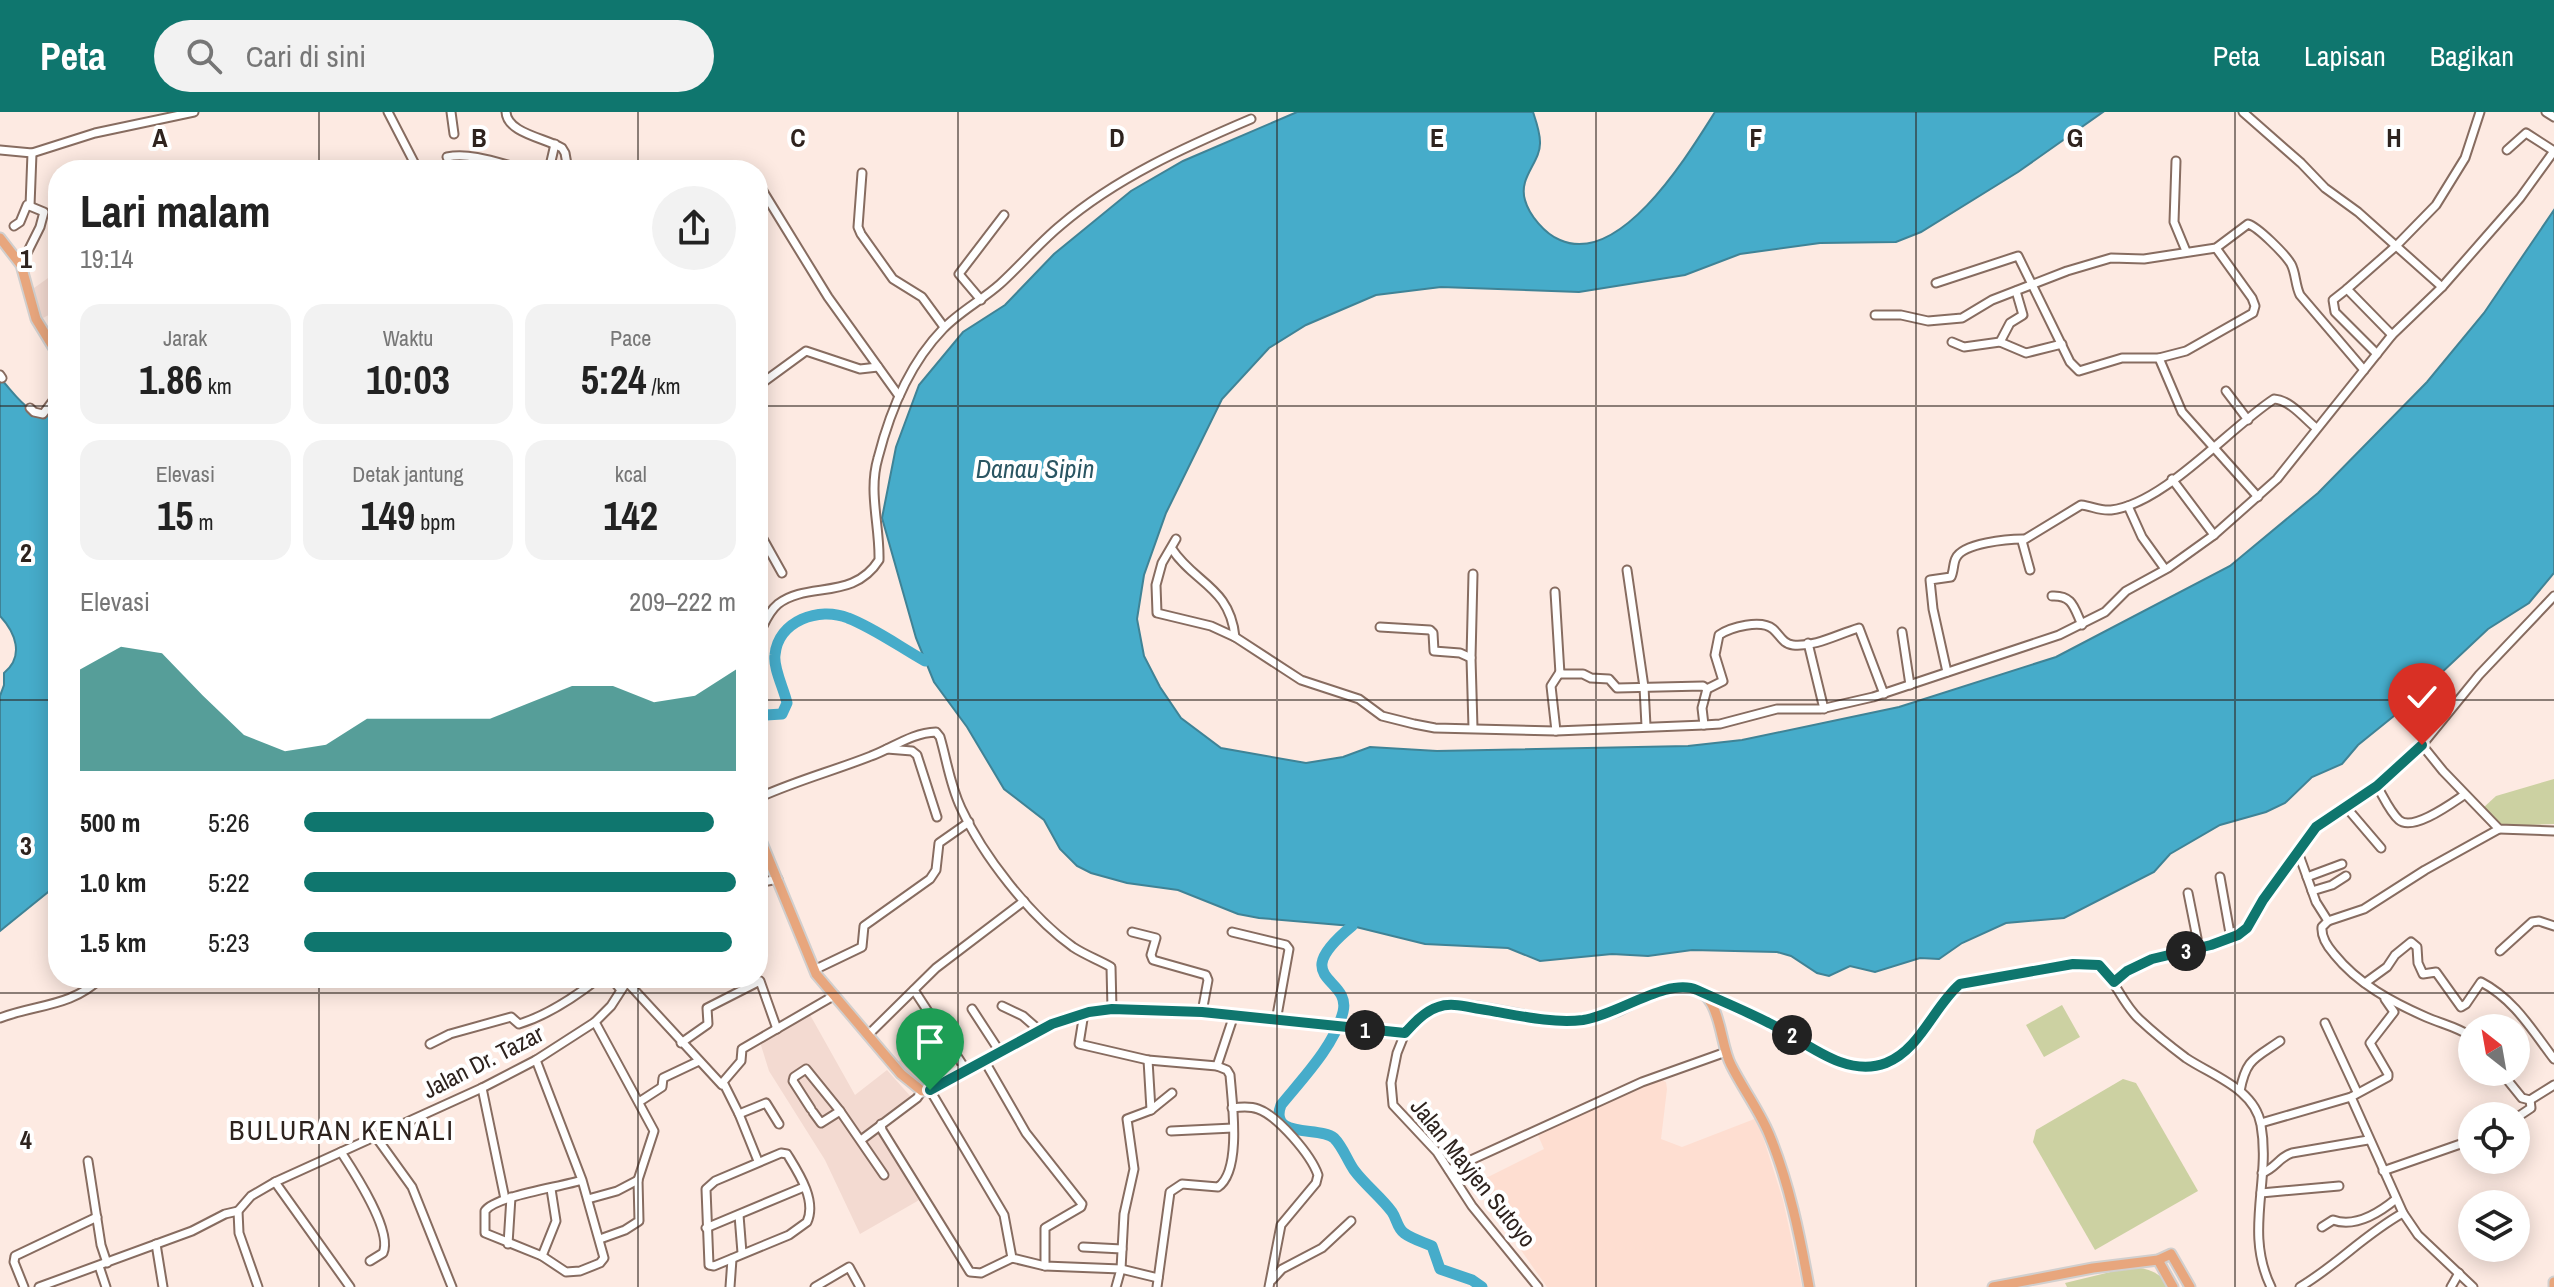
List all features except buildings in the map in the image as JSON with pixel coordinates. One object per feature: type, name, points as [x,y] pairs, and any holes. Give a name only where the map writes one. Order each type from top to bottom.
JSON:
[{"type":"main road","points":[[0,238],[21,265],[36,319],[48,339]]},
{"type":"main road","points":[[768,856],[814,970],[901,1074],[926,1091],[1039,1030],[1084,1013],[1112,1009],[1202,1012],[1405,1033],[1429,1011],[1440,1006],[1455,1005],[1535,1018],[1580,1020],[1618,1011],[1668,988],[1687,986],[1706,995],[1723,1034],[1730,1064],[1770,1136],[1793,1211],[1809,1287]]},
{"type":"main road","points":[[1993,1287],[2093,1268],[2158,1260],[2171,1254],[2190,1287]]},
{"type":"main road","points":[[2158,1260],[2173,1287]]},
{"type":"street","points":[[0,150],[32,153],[95,133],[194,112]]},
{"type":"street","points":[[388,112],[413,160]]},
{"type":"street","points":[[451,112],[454,134]]},
{"type":"street","points":[[506,112],[511,126],[555,144],[565,153],[566,160]]},
{"type":"street","points":[[2243,112],[2325,188],[2358,212],[2442,287]]},
{"type":"street","points":[[2377,354],[2335,312],[2333,300],[2396,246],[2436,205],[2455,177],[2473,139],[2480,112]]},
{"type":"street","points":[[2546,112],[2554,117]]},
{"type":"street","points":[[768,616],[786,599],[851,584],[865,577],[879,560],[874,482],[877,460],[899,396],[923,353],[944,327],[981,300],[1051,233],[1096,198],[1181,149],[1251,119]]},
{"type":"street","points":[[1176,539],[1162,563],[1156,585],[1157,613],[1191,619],[1235,637],[1301,680],[1359,699],[1382,716],[1435,728],[1556,731],[1720,724],[1777,709],[1824,709],[1884,694],[2028,647],[2082,625],[2105,612],[2126,591],[2214,535],[2258,497],[2277,479],[2392,335],[2442,287],[2520,198],[2554,151],[2526,133],[2507,150]]},
{"type":"street","points":[[551,160],[555,144]]},
{"type":"street","points":[[30,206],[32,153]]},
{"type":"street","points":[[447,157],[456,155],[487,160]]},
{"type":"street","points":[[2176,161],[2174,222],[2186,251]]},
{"type":"street","points":[[862,173],[858,227],[861,234],[893,279],[922,297],[944,327]]},
{"type":"street","points":[[768,200],[828,297],[899,396]]},
{"type":"street","points":[[14,226],[20,222],[27,205],[44,212],[21,265]]},
{"type":"street","points":[[981,300],[959,274],[1004,215]]},
{"type":"street","points":[[1875,315],[1901,315],[1928,321],[1956,319],[1982,304],[2032,284],[2111,258],[2144,259],[2216,248],[2245,225],[2257,229],[2292,265],[2300,295],[2364,370]]},
{"type":"street","points":[[1936,283],[2017,255],[2074,368],[2079,371],[2122,358],[2159,358],[2197,346],[2254,310],[2252,298],[2216,248]]},
{"type":"street","points":[[2347,289],[2392,335]]},
{"type":"street","points":[[2000,342],[2010,323],[2023,315],[2016,291]]},
{"type":"street","points":[[1952,342],[1964,347],[2000,342],[2026,353],[2062,344]]},
{"type":"street","points":[[768,379],[806,351],[860,369],[878,367]]},
{"type":"street","points":[[2159,358],[2182,412],[2258,497]]},
{"type":"street","points":[[2226,391],[2248,420]]},
{"type":"street","points":[[1947,672],[1930,580],[1951,577],[1956,557],[1963,550],[1999,540],[2023,539],[2081,505],[2095,510],[2128,506],[2172,479],[2269,401],[2278,399],[2316,428]]},
{"type":"street","points":[[30,408],[34,412],[44,413],[48,408]]},
{"type":"street","points":[[2172,479],[2214,535]]},
{"type":"street","points":[[2128,506],[2142,537],[2165,569]]},
{"type":"street","points":[[2023,539],[2030,570]]},
{"type":"street","points":[[768,548],[782,573]]},
{"type":"street","points":[[1172,549],[1225,604],[1233,620],[1235,637]]},
{"type":"street","points":[[1627,570],[1644,687],[1646,726]]},
{"type":"street","points":[[1473,574],[1473,728]]},
{"type":"street","points":[[1555,592],[1560,672],[1551,686],[1556,731]]},
{"type":"street","points":[[2052,596],[2068,598],[2082,625]]},
{"type":"street","points":[[2114,982],[2127,971],[2152,959],[2231,939],[2247,928],[2316,827],[2377,786],[2422,745],[2479,675],[2554,596]]},
{"type":"street","points":[[1704,725],[1702,708],[1707,689],[1723,681],[1715,655],[1717,638],[1722,632],[1760,625],[1772,628],[1787,643],[1833,639],[1859,628],[1884,694]]},
{"type":"street","points":[[1380,627],[1430,630],[1434,651],[1460,653],[1471,658]]},
{"type":"street","points":[[1902,632],[1910,685]]},
{"type":"street","points":[[1808,643],[1824,709]]},
{"type":"street","points":[[1560,672],[1562,675],[1583,674],[1591,678],[1609,679],[1617,688],[1703,686],[1707,689]]},
{"type":"street","points":[[768,793],[887,749],[902,740],[930,732],[939,735],[953,788],[990,857],[1024,901],[1072,946],[1111,967],[1112,1009]]},
{"type":"street","points":[[2422,745],[2464,795],[2499,829]]},
{"type":"street","points":[[887,749],[912,751],[917,755],[937,817]]},
{"type":"street","points":[[2377,786],[2399,821],[2406,823],[2428,817],[2464,795]]},
{"type":"street","points":[[2346,807],[2381,848]]},
{"type":"street","points":[[814,970],[862,947],[864,926],[930,879],[936,870],[939,843],[969,822]]},
{"type":"street","points":[[2458,1031],[2384,997],[2348,970],[2330,950],[2321,931],[2328,921],[2364,909],[2425,870],[2499,829],[2554,831]]},
{"type":"street","points":[[2298,852],[2312,891],[2328,921]]},
{"type":"street","points":[[2307,877],[2342,864]]},
{"type":"street","points":[[2312,891],[2332,885],[2346,876]]},
{"type":"street","points":[[2220,877],[2231,939]]},
{"type":"street","points":[[768,881],[778,879]]},
{"type":"street","points":[[2188,893],[2199,948]]},
{"type":"street","points":[[868,1035],[936,968],[1024,901]]},
{"type":"street","points":[[2500,951],[2532,922],[2554,926]]},
{"type":"street","points":[[1132,932],[1156,938],[1151,955],[1153,960],[1206,975],[1208,980],[1202,1012]]},
{"type":"street","points":[[1232,932],[1286,945],[1289,949],[1276,1021]]},
{"type":"street","points":[[2365,983],[2387,967],[2395,955],[2411,942],[2417,947],[2419,968],[2425,975],[2436,972],[2461,1007],[2481,982],[2498,991],[2513,1005],[2554,1059]]},
{"type":"street","points":[[1706,995],[1769,1023],[1812,1049],[1857,1066],[1887,1063],[1901,1054],[1912,1044],[1949,992],[1960,984],[2073,964],[2099,965],[2139,1019],[2182,1055],[2240,1091],[2252,1104],[2261,1123],[2258,1253],[2271,1287]]},
{"type":"street","points":[[0,1018],[30,1007],[73,999],[88,988]]},
{"type":"street","points":[[430,1044],[450,1034],[511,1017],[519,1024],[533,1019],[586,988]]},
{"type":"street","points":[[635,988],[722,1085],[739,1114],[758,1161]]},
{"type":"street","points":[[681,1043],[708,1024],[707,1008],[746,988]]},
{"type":"street","points":[[762,988],[777,1029]]},
{"type":"street","name":"Jalan Dr. Tazar","points":[[39,1287],[53,1285],[192,1231],[229,1212],[238,1211],[251,1196],[275,1182],[482,1088],[536,1060],[595,1022],[621,990]]},
{"type":"street","points":[[914,990],[966,1070]]},
{"type":"street","points":[[722,1085],[741,1061],[742,1049],[835,995]]},
{"type":"street","points":[[2261,1123],[2354,1094],[2388,1077],[2370,1043],[2394,1012],[2384,997]]},
{"type":"street","points":[[1002,1006],[1023,1016],[1039,1030]]},
{"type":"street","points":[[972,1009],[1000,1052]]},
{"type":"street","points":[[1084,1013],[1079,1044],[1148,1060],[1217,1066],[1229,1072],[1233,1128],[1231,1162],[1225,1181],[1213,1188],[1182,1184],[1170,1192],[1157,1287]]},
{"type":"street","points":[[1217,1066],[1234,1015]]},
{"type":"street","points":[[595,1022],[654,1131],[638,1180],[639,1221],[600,1239]]},
{"type":"street","points":[[2325,1023],[2354,1094],[2368,1140],[2403,1213],[2418,1235],[2473,1287]]},
{"type":"street","name":"Jalan Mayjen Sutoyo","points":[[1405,1033],[1391,1083],[1393,1105],[1429,1143],[1479,1215],[1538,1287]]},
{"type":"street","points":[[2240,1091],[2247,1066],[2280,1041]]},
{"type":"street","points":[[1449,1170],[1642,1082],[1726,1052]]},
{"type":"street","points":[[536,1060],[582,1180],[604,1253],[602,1261],[580,1271],[566,1272],[542,1256],[485,1233],[486,1208],[508,1198],[582,1180]]},
{"type":"street","points":[[984,1060],[1026,1133],[1082,1204],[1045,1228],[1045,1266]]},
{"type":"street","points":[[1148,1060],[1151,1110]]},
{"type":"street","points":[[639,1102],[662,1087],[663,1078],[699,1061]]},
{"type":"street","points":[[840,1111],[823,1123],[793,1081],[794,1077],[808,1069],[840,1111],[861,1140],[884,1175]]},
{"type":"street","points":[[2512,1086],[2522,1098],[2530,1100],[2554,1085]]},
{"type":"street","points":[[482,1088],[508,1198],[508,1244]]},
{"type":"street","points":[[861,1140],[926,1091],[1004,1215],[1012,1258]]},
{"type":"street","points":[[1116,1287],[1121,1269],[1124,1214],[1134,1169],[1127,1119],[1151,1110],[1172,1093]]},
{"type":"street","points":[[2530,1100],[2530,1109]]},
{"type":"street","points":[[739,1114],[766,1103],[779,1124]]},
{"type":"street","points":[[1232,1108],[1253,1108],[1269,1115],[1311,1159],[1318,1175],[1316,1183],[1281,1225],[1269,1284]]},
{"type":"street","points":[[881,1124],[970,1272],[981,1273],[1012,1258],[1045,1266],[1121,1269],[1158,1278]]},
{"type":"street","points":[[1171,1131],[1233,1128]]},
{"type":"street","points":[[376,1137],[412,1187],[452,1287]]},
{"type":"street","points":[[2262,1173],[2292,1153],[2368,1140]]},
{"type":"street","points":[[2383,1171],[2458,1145]]},
{"type":"street","points":[[341,1152],[370,1198],[385,1243],[383,1253],[370,1261]]},
{"type":"street","points":[[787,1154],[804,1187],[810,1212],[807,1222],[789,1235],[714,1266],[709,1265],[705,1194],[709,1184],[758,1161],[787,1154]]},
{"type":"street","points":[[88,1161],[106,1287]]},
{"type":"street","points":[[588,1199],[617,1191],[638,1180]]},
{"type":"street","points":[[275,1182],[350,1287]]},
{"type":"street","points":[[2261,1193],[2339,1186]]},
{"type":"street","points":[[706,1228],[804,1187]]},
{"type":"street","points":[[542,1256],[556,1221],[551,1189]]},
{"type":"street","points":[[2322,1227],[2333,1220],[2342,1224],[2363,1219],[2396,1199]]},
{"type":"street","points":[[238,1211],[239,1233],[258,1287]]},
{"type":"street","points":[[2300,1287],[2341,1260],[2370,1233],[2403,1213]]},
{"type":"street","points":[[739,1215],[742,1253]]},
{"type":"street","points":[[24,1287],[14,1262],[15,1256],[97,1217]]},
{"type":"street","points":[[1269,1284],[1282,1269],[1322,1248],[1351,1221]]},
{"type":"street","points":[[156,1244],[163,1287]]},
{"type":"street","points":[[1083,1247],[1122,1249]]},
{"type":"street","points":[[730,1287],[732,1259]]},
{"type":"street","points":[[815,1287],[849,1267],[860,1287]]},
{"type":"street","points":[[2451,1287],[2459,1273]]},
{"type":"shaded area","points":[[48,278],[48,315],[43,318],[37,308],[34,288]]},
{"type":"shaded area","points":[[809,1013],[855,1095],[887,1070],[912,1098],[877,1125],[921,1199],[860,1234],[825,1160],[769,1071],[760,1042]]},
{"type":"shaded area","points":[[931,1041],[950,1072],[925,1088],[912,1081],[896,1063]]},
{"type":"shaded area","points":[[1660,1079],[1666,1082],[1667,1089],[1661,1139],[1682,1147],[1757,1118],[1783,1200],[1802,1287],[1547,1287],[1474,1184],[1544,1149],[1537,1133]]},
{"type":"green space","points":[[2554,779],[2554,824],[2503,826],[2483,808],[2496,796]]},
{"type":"green space","points":[[2062,1005],[2080,1037],[2044,1057],[2026,1025]]},
{"type":"green space","points":[[2123,1079],[2136,1083],[2198,1191],[2095,1250],[2033,1142],[2036,1130]]},
{"type":"green space","points":[[2131,1267],[2153,1272],[2169,1287],[2067,1287],[2065,1283]]},
{"type":"water","name":"Danau Sipin","points":[[1297,112],[1533,112],[1540,142],[1525,184],[1527,206],[1538,223],[1554,237],[1583,244],[1606,237],[1651,202],[1715,112],[2103,112],[2018,172],[1921,232],[1896,242],[1820,243],[1740,254],[1685,275],[1579,292],[1441,287],[1376,295],[1306,325],[1269,348],[1222,399],[1166,513],[1144,575],[1137,619],[1144,656],[1160,687],[1181,718],[1221,748],[1306,763],[1343,757],[1370,747],[1437,751],[1688,746],[1742,740],[1899,707],[2056,657],[2230,566],[2318,493],[2427,382],[2484,313],[2554,210],[2554,573],[2529,603],[2488,629],[2405,707],[2358,745],[2342,764],[2312,777],[2285,803],[2266,812],[2220,825],[2170,854],[2154,872],[2064,918],[2006,923],[1962,943],[1939,959],[1920,958],[1875,972],[1850,966],[1829,976],[1777,952],[1692,950],[1648,956],[1612,954],[1540,961],[1508,948],[1425,944],[1352,926],[1238,914],[1178,890],[1127,883],[1091,873],[1077,866],[1060,849],[1044,820],[1004,789],[967,727],[934,682],[916,638],[882,518],[896,447],[919,385],[963,332],[1005,305],[1054,254],[1131,191],[1183,161]]},
{"type":"water","points":[[0,378],[25,406],[48,414],[48,892],[0,931],[0,696],[4,673],[14,659],[16,644],[0,616]]},
{"type":"waterway","points":[[768,715],[782,714],[787,703],[776,666],[778,643],[792,625],[813,615],[848,618],[925,661]]},
{"type":"waterway","points":[[1352,926],[1333,944],[1322,968],[1343,1000],[1339,1025],[1317,1061],[1281,1105],[1279,1116],[1288,1127],[1334,1138],[1354,1170],[1392,1212],[1402,1231],[1432,1246],[1440,1269],[1472,1280],[1482,1287]]},
{"type":"district","name":"BULURAN KENALI","points":[[342,1130]]},
{"type":"route","points":[[930,1090],[1039,1030],[1089,1012],[1112,1009],[1202,1012],[1405,1033],[1429,1011],[1440,1006],[1455,1005],[1535,1018],[1580,1020],[1618,1011],[1668,988],[1687,986],[1769,1023],[1812,1049],[1843,1062],[1857,1066],[1887,1063],[1912,1044],[1949,992],[1960,984],[2073,964],[2099,965],[2114,982],[2127,971],[2152,959],[2238,935],[2247,928],[2263,900],[2316,827],[2394,773],[2422,745]]}]
